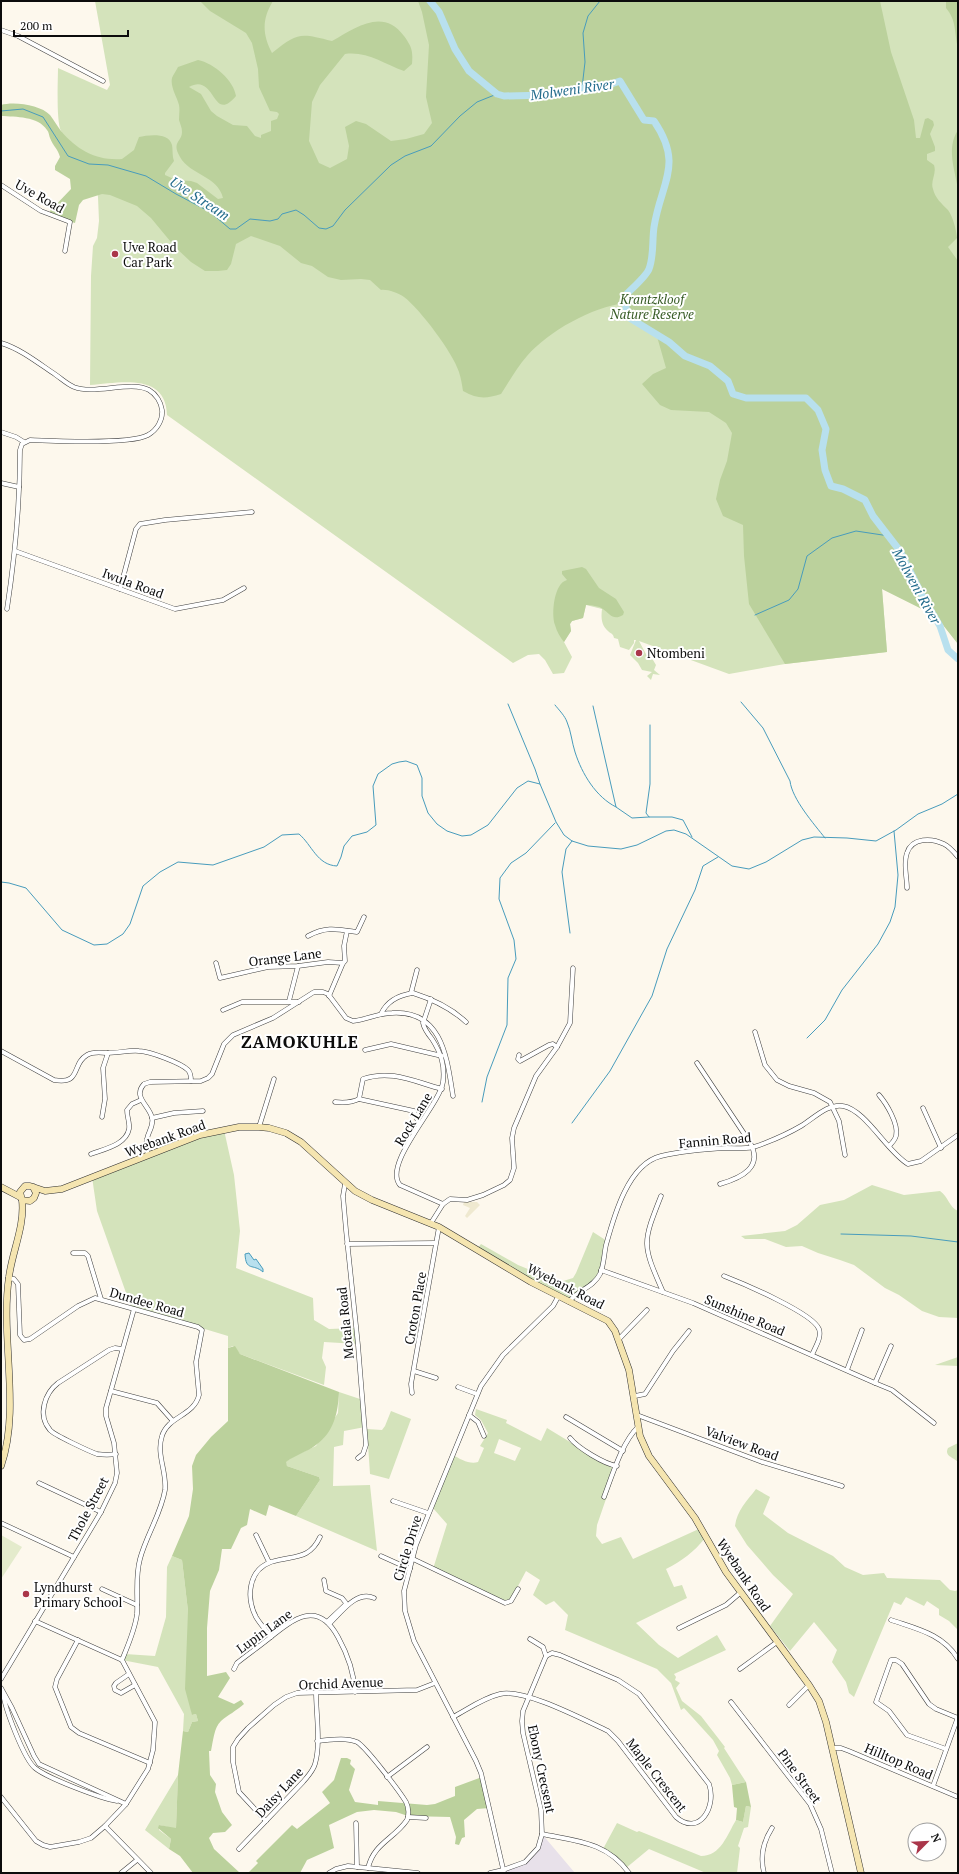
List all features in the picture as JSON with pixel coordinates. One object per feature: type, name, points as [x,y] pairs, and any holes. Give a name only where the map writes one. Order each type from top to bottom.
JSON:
[{"type":"street","points":[[1,30],[18,36],[103,81]]},
{"type":"street","name":"Uve Road","points":[[1,185],[41,211],[70,222],[65,251]]},
{"type":"street","points":[[1,343],[17,349],[71,386],[88,390],[143,388],[154,394],[161,408],[161,418],[158,426],[152,433],[143,437],[102,441],[30,440],[24,442],[20,448],[18,487],[19,502],[15,551],[7,609]]},
{"type":"street","points":[[1,432],[16,437],[24,442]]},
{"type":"street","points":[[1,483],[18,487]]},
{"type":"street","points":[[120,589],[136,529],[141,524],[165,520],[252,512]]},
{"type":"street","name":"Iwula Road","points":[[15,551],[178,609],[223,600],[244,588]]},
{"type":"street","points":[[907,888],[906,862],[908,851],[913,844],[922,840],[932,840],[945,844],[958,857]]},
{"type":"street","points":[[308,936],[320,929],[357,932],[364,917]]},
{"type":"street","points":[[329,996],[344,962],[344,946],[347,931]]},
{"type":"street","name":"Orange Lane","points":[[216,963],[220,978],[268,967],[344,962]]},
{"type":"street","points":[[289,1001],[298,966]]},
{"type":"street","points":[[431,1223],[443,1204],[450,1199],[467,1200],[483,1195],[504,1185],[510,1180],[514,1168],[512,1133],[536,1076],[558,1047],[570,1023],[573,968]]},
{"type":"street","points":[[411,993],[417,970]]},
{"type":"street","points":[[148,1155],[146,1140],[152,1126],[152,1118],[141,1100],[140,1090],[146,1083],[201,1081],[210,1077],[224,1044],[233,1035],[273,1018],[311,994],[319,992],[329,996],[346,1018],[353,1021],[392,1012],[408,1014],[423,1022],[432,1029],[443,1044],[447,1056],[453,1096]]},
{"type":"street","points":[[381,1014],[387,1004],[391,1001],[411,993],[431,999],[456,1013],[466,1022]]},
{"type":"street","points":[[423,1022],[431,999]]},
{"type":"street","points":[[223,1010],[242,1002],[300,1002]]},
{"type":"street","name":"Rock Lane","points":[[423,1022],[424,1028],[442,1056],[444,1074],[442,1089],[436,1101],[419,1124],[403,1154],[399,1165],[397,1181],[401,1186],[443,1204]]},
{"type":"street","points":[[755,1032],[765,1065],[777,1080],[821,1096],[828,1101],[839,1121],[845,1155]]},
{"type":"street","points":[[365,1050],[391,1044],[442,1056]]},
{"type":"street","points":[[519,1055],[518,1059],[521,1060],[549,1045],[553,1044],[558,1047]]},
{"type":"street","points":[[1,1051],[54,1080],[62,1081],[75,1075],[80,1063],[87,1055],[96,1053],[139,1051],[152,1054],[187,1069],[191,1074],[192,1081]]},
{"type":"street","points":[[102,1117],[106,1099],[103,1068],[108,1053]]},
{"type":"street","points":[[697,1063],[754,1148],[754,1160],[749,1169],[740,1177],[720,1184]]},
{"type":"street","points":[[359,1099],[363,1080],[388,1075],[442,1089]]},
{"type":"street","points":[[259,1127],[274,1079]]},
{"type":"street","points":[[879,1095],[888,1108],[896,1131],[895,1139],[889,1146]]},
{"type":"street","points":[[335,1102],[350,1102],[359,1099],[414,1111],[419,1124]]},
{"type":"street","points":[[91,1154],[119,1143],[125,1138],[129,1128],[127,1110],[132,1104],[141,1100]]},
{"type":"street","points":[[832,1107],[843,1106],[853,1110],[904,1161],[912,1164],[921,1161],[958,1135]]},
{"type":"street","name":"Fannin Road","points":[[569,1302],[575,1294],[593,1283],[602,1270],[612,1224],[624,1192],[635,1174],[646,1163],[657,1157],[683,1152],[754,1148],[786,1134],[832,1107]]},
{"type":"street","points":[[923,1108],[941,1148]]},
{"type":"street","points":[[152,1118],[174,1113],[203,1111]]},
{"type":"street","name":"Wyebank Road","points":[[32,1200],[45,1191],[68,1187],[200,1135],[239,1127],[259,1127],[277,1130],[295,1138],[307,1146],[345,1184],[367,1198],[439,1227],[558,1297],[596,1313],[608,1321],[619,1339],[629,1370],[642,1444],[649,1456],[695,1518],[719,1562],[740,1593],[809,1685],[822,1708],[861,1873]]},
{"type":"street","name":"Motala Road","points":[[345,1184],[343,1196],[366,1445],[363,1454],[358,1458]]},
{"type":"street","points":[[1,1466],[7,1441],[8,1413],[4,1296],[22,1219],[36,1193],[33,1187],[28,1185],[22,1188],[2,1187]]},
{"type":"street","points":[[2,1187],[21,1198],[32,1200]]},
{"type":"street","name":"Wyebank Road","points":[[33,1187],[45,1191]]},
{"type":"street","points":[[22,1188],[20,1192],[22,1219]]},
{"type":"street","points":[[661,1196],[648,1228],[646,1242],[648,1258],[663,1292]]},
{"type":"street","name":"Croton Place","points":[[412,1392],[411,1384],[439,1227]]},
{"type":"street","points":[[347,1244],[435,1243]]},
{"type":"street","points":[[73,1253],[85,1253],[88,1256],[101,1299]]},
{"type":"street","name":"Sunshine Road","points":[[602,1270],[663,1292],[875,1381],[895,1392],[934,1423]]},
{"type":"street","points":[[724,1276],[792,1308],[814,1321],[819,1329],[820,1336],[812,1355]]},
{"type":"street","name":"Dundee Road","points":[[8,1278],[14,1279],[18,1284],[20,1335],[24,1340],[30,1339],[92,1298],[101,1299],[198,1326],[202,1329],[196,1362],[199,1395],[198,1400],[193,1408],[172,1420]]},
{"type":"street","name":"Circle Drive","points":[[504,1872],[481,1773],[414,1641],[406,1616],[404,1592],[412,1559],[428,1513],[477,1394],[503,1355],[553,1306],[558,1297]]},
{"type":"street","name":"Thole Street","points":[[1,1679],[102,1512],[117,1478],[116,1454],[106,1416],[111,1391],[134,1309]]},
{"type":"street","points":[[619,1339],[648,1310]]},
{"type":"street","points":[[847,1370],[862,1330]]},
{"type":"street","points":[[634,1396],[640,1396],[646,1392],[673,1351],[689,1331]]},
{"type":"street","points":[[875,1381],[891,1346]]},
{"type":"street","points":[[116,1454],[96,1454],[52,1432],[47,1426],[44,1417],[44,1403],[51,1389],[58,1383],[109,1350],[115,1348],[122,1349]]},
{"type":"street","points":[[414,1371],[436,1378]]},
{"type":"street","points":[[458,1387],[477,1394]]},
{"type":"street","points":[[111,1391],[157,1403],[172,1420],[163,1433],[160,1442],[160,1453],[165,1478],[165,1491],[140,1558],[137,1605],[132,1634],[122,1660]]},
{"type":"street","points":[[469,1415],[478,1422],[484,1436]]},
{"type":"street","name":"Valview Road","points":[[637,1415],[762,1462],[842,1486]]},
{"type":"street","points":[[566,1417],[623,1451]]},
{"type":"street","points":[[604,1497],[623,1451],[634,1430],[638,1427]]},
{"type":"street","points":[[570,1438],[579,1446],[605,1462],[617,1466]]},
{"type":"street","points":[[39,1483],[102,1512]]},
{"type":"street","points":[[393,1502],[428,1513]]},
{"type":"street","points":[[1,1523],[74,1556]]},
{"type":"street","points":[[256,1536],[269,1562]]},
{"type":"street","points":[[271,1637],[256,1616],[251,1583],[256,1572],[269,1562],[304,1555],[315,1546],[320,1537]]},
{"type":"street","points":[[381,1556],[410,1569]]},
{"type":"street","points":[[412,1559],[505,1603],[511,1601],[518,1589]]},
{"type":"street","points":[[324,1580],[327,1592],[342,1598],[346,1603],[328,1623]]},
{"type":"street","points":[[102,1589],[137,1605]]},
{"type":"street","points":[[680,1628],[726,1605],[740,1593]]},
{"type":"street","points":[[328,1623],[359,1597],[366,1596],[374,1598]]},
{"type":"street","name":"Lupin Lane","points":[[234,1669],[238,1663],[290,1622],[301,1617],[314,1615],[328,1623]]},
{"type":"street","points":[[891,1620],[939,1638],[950,1648],[958,1659]]},
{"type":"street","points":[[1,1797],[36,1841],[44,1846],[56,1846],[84,1841],[91,1838],[105,1826],[126,1804],[150,1763],[153,1750],[155,1720],[122,1660],[35,1621]]},
{"type":"street","points":[[328,1623],[349,1659],[354,1674],[355,1692]]},
{"type":"street","points":[[530,1639],[543,1647],[546,1656]]},
{"type":"street","points":[[78,1640],[57,1679],[55,1687],[71,1727],[79,1733],[150,1763]]},
{"type":"street","points":[[740,1669],[777,1642]]},
{"type":"street","name":"Maple Crescent","points":[[453,1718],[490,1697],[500,1694],[515,1693],[529,1696],[608,1731],[680,1821],[692,1823],[698,1821],[709,1810],[711,1794],[709,1784],[639,1694],[618,1680],[560,1655],[552,1654],[546,1656]]},
{"type":"street","name":"Ebony Crecsent","points":[[490,1873],[504,1872],[530,1858],[538,1848],[542,1834],[542,1810],[522,1726],[523,1711],[546,1656]]},
{"type":"street","points":[[933,1786],[958,1718],[932,1707],[899,1661],[895,1659],[891,1660],[876,1696],[876,1703],[889,1711],[907,1735],[946,1749]]},
{"type":"street","points":[[129,1674],[116,1683],[114,1686],[115,1690],[121,1693],[135,1685]]},
{"type":"street","name":"Orchid Avenue","points":[[266,1821],[239,1792],[233,1762],[234,1747],[238,1739],[248,1728],[281,1700],[297,1693],[417,1690],[435,1683]]},
{"type":"street","points":[[788,1705],[809,1685]]},
{"type":"street","points":[[2,1689],[39,1764],[126,1804]]},
{"type":"street","name":"Daisy Lane","points":[[239,1849],[312,1770],[316,1758],[317,1740],[316,1692]]},
{"type":"street","name":"Pine Street","points":[[731,1702],[810,1804],[821,1829],[832,1873]]},
{"type":"street","points":[[317,1740],[348,1739],[356,1742],[366,1750],[406,1802],[408,1817],[402,1826],[377,1848],[372,1855],[368,1868]]},
{"type":"street","points":[[387,1777],[427,1747]]},
{"type":"street","name":"Hilltop Road","points":[[832,1748],[849,1751],[958,1797]]},
{"type":"street","points":[[408,1817],[426,1818]]},
{"type":"street","points":[[356,1823],[357,1867]]},
{"type":"street","points":[[105,1826],[151,1873]]},
{"type":"street","points":[[764,1873],[762,1865],[763,1849],[772,1828]]},
{"type":"street","points":[[542,1834],[601,1848],[614,1856],[629,1873]]},
{"type":"street","points":[[121,1873],[137,1860]]},
{"type":"street","points":[[329,1873],[341,1867],[357,1867],[418,1873]]},
{"type":"shaded area","points":[[464,1202],[477,1202],[480,1205],[467,1218],[465,1216],[470,1208],[463,1205]]},
{"type":"shaded area","points":[[542,1834],[575,1873],[504,1873],[503,1870],[518,1865],[534,1853]]},
{"type":"green space","name":"Krantzkloof Nature Reserve","points":[[95,1],[958,1],[958,644],[936,616],[882,589],[887,652],[785,664],[729,674],[639,641],[647,656],[653,660],[656,665],[654,670],[660,675],[653,674],[651,680],[647,676],[652,672],[642,670],[638,663],[630,655],[636,640],[634,640],[634,643],[629,650],[620,647],[618,639],[614,638],[603,624],[602,609],[586,605],[583,618],[572,621],[570,624],[571,631],[564,642],[572,657],[564,673],[553,674],[545,660],[539,654],[528,655],[513,663],[167,415],[165,401],[159,392],[150,386],[127,382],[90,385],[91,276],[93,246],[97,238],[99,221],[98,197],[92,156],[70,142],[63,135],[59,126],[58,68],[107,90],[110,85]]},
{"type":"green space","points":[[200,1],[273,1],[265,20],[266,39],[272,53],[288,41],[300,36],[332,41],[359,26],[378,21],[396,27],[404,36],[411,49],[412,64],[404,71],[368,56],[361,54],[345,54],[320,85],[312,102],[309,141],[319,163],[330,168],[347,159],[349,146],[345,127],[356,121],[366,124],[391,141],[424,134],[432,123],[426,97],[429,45],[422,12],[418,1],[880,1],[891,52],[914,120],[916,138],[920,138],[925,119],[928,118],[933,121],[934,125],[930,134],[935,151],[927,154],[927,160],[934,165],[935,168],[932,186],[937,198],[948,210],[951,216],[957,238],[948,247],[958,261],[958,644],[936,616],[882,589],[887,652],[785,664],[749,604],[744,556],[743,525],[723,516],[716,499],[720,480],[727,461],[732,433],[726,423],[709,412],[671,410],[660,405],[642,384],[653,374],[666,368],[656,333],[628,317],[625,303],[599,309],[559,329],[527,356],[501,394],[490,397],[477,397],[463,391],[456,364],[435,332],[411,303],[399,294],[381,290],[370,280],[341,280],[328,277],[312,266],[301,263],[280,246],[251,236],[236,244],[231,264],[227,270],[205,271],[191,262],[175,247],[151,218],[137,206],[110,195],[102,194],[83,200],[79,205],[75,223],[50,215],[50,211],[71,189],[70,179],[55,170],[55,166],[60,157],[59,154],[51,141],[48,131],[43,125],[26,118],[1,116],[1,105],[13,103],[34,106],[46,112],[50,115],[67,138],[74,144],[88,153],[104,158],[122,159],[134,150],[139,137],[158,135],[163,136],[170,141],[172,145],[174,161],[165,175],[176,180],[197,183],[218,199],[223,198],[216,185],[190,168],[180,157],[178,152],[177,145],[182,135],[182,130],[179,120],[179,105],[173,88],[172,77],[178,67],[198,60],[217,69],[231,84],[236,96],[228,103],[222,105],[204,86],[198,84],[189,87],[201,94],[211,111],[233,125],[247,126],[255,136],[261,138],[261,135],[271,131],[271,121],[277,119],[279,114],[277,112],[270,111],[259,87],[258,69],[252,43],[246,33],[210,11]]},
{"type":"green space","points":[[946,1],[958,1],[958,48],[954,22],[946,8]]},
{"type":"green space","points":[[958,130],[958,189],[952,152],[954,137]]},
{"type":"green space","points":[[582,567],[586,569],[599,588],[616,599],[624,612],[620,617],[614,617],[599,607],[586,605],[583,618],[572,621],[570,624],[571,631],[564,642],[556,628],[553,614],[556,593],[563,582],[567,580],[562,574],[562,571]]},
{"type":"green space","points":[[224,1130],[234,1175],[240,1231],[236,1268],[313,1298],[314,1320],[329,1329],[356,1328],[358,1344],[324,1342],[322,1358],[326,1367],[324,1385],[240,1354],[233,1346],[228,1348],[228,1336],[132,1307],[130,1304],[97,1211],[92,1177],[148,1155]]},
{"type":"green space","points":[[872,1185],[904,1195],[940,1191],[958,1211],[958,1318],[939,1317],[922,1311],[899,1295],[885,1288],[854,1265],[802,1246],[786,1247],[765,1239],[745,1239],[741,1236],[785,1231],[797,1225],[820,1205],[844,1200]]},
{"type":"green space","points":[[593,1232],[607,1241],[599,1275],[569,1302],[477,1249],[481,1244],[518,1265],[560,1282],[573,1278]]},
{"type":"green space","points":[[235,1346],[240,1354],[339,1392],[334,1422],[327,1434],[322,1440],[312,1447],[286,1462],[287,1466],[319,1477],[320,1480],[296,1516],[269,1505],[266,1516],[250,1509],[247,1525],[241,1528],[231,1549],[222,1549],[219,1570],[210,1591],[207,1628],[207,1676],[226,1672],[230,1678],[218,1697],[234,1704],[241,1700],[244,1704],[219,1724],[214,1735],[211,1751],[209,1751],[210,1775],[216,1784],[215,1792],[222,1812],[232,1825],[225,1832],[213,1833],[209,1838],[214,1849],[240,1873],[193,1873],[180,1856],[169,1849],[171,1839],[158,1828],[159,1825],[176,1828],[178,1775],[183,1731],[188,1732],[192,1722],[198,1721],[196,1714],[192,1715],[185,1689],[188,1611],[182,1560],[172,1556],[189,1516],[193,1489],[192,1466],[196,1455],[211,1437],[228,1421],[228,1348]]},
{"type":"green space","points":[[958,1357],[958,1366],[935,1365]]},
{"type":"green space","points":[[339,1392],[363,1400],[365,1427],[344,1431],[343,1445],[334,1447],[333,1486],[370,1485],[377,1551],[296,1516],[320,1480],[319,1477],[287,1466],[285,1462],[316,1446],[338,1413]]},
{"type":"green space","points":[[476,1409],[507,1420],[506,1423],[541,1441],[547,1428],[616,1470],[597,1525],[596,1536],[602,1544],[621,1537],[633,1559],[701,1528],[705,1538],[697,1548],[677,1563],[666,1569],[674,1587],[682,1585],[687,1598],[636,1623],[659,1645],[678,1658],[717,1635],[726,1650],[674,1674],[676,1677],[675,1680],[680,1683],[676,1688],[682,1701],[701,1716],[725,1747],[724,1748],[746,1782],[732,1785],[730,1778],[717,1755],[719,1751],[713,1740],[684,1708],[681,1710],[671,1683],[657,1669],[565,1630],[568,1615],[554,1601],[546,1605],[533,1595],[540,1580],[526,1571],[508,1605],[433,1569],[447,1524],[432,1507],[453,1455],[465,1461],[475,1463],[478,1462],[484,1448],[480,1446],[488,1433],[481,1420],[475,1415]],"holes":[[[499,1439],[521,1448],[515,1461],[494,1453]]]},
{"type":"green space","points":[[391,1411],[411,1419],[389,1479],[370,1474],[367,1429],[382,1430]]},
{"type":"green space","points":[[958,1443],[958,1462],[948,1455],[947,1451],[948,1448]]},
{"type":"green space","points":[[756,1489],[770,1497],[763,1514],[788,1533],[833,1556],[845,1567],[863,1575],[884,1573],[887,1578],[940,1580],[950,1590],[958,1590],[958,1630],[949,1621],[939,1615],[939,1609],[927,1601],[924,1606],[906,1597],[901,1605],[894,1602],[854,1697],[849,1693],[846,1682],[832,1662],[837,1650],[814,1622],[790,1651],[770,1626],[793,1594],[773,1575],[747,1545],[735,1526],[740,1510]]},
{"type":"green space","points":[[1,1535],[22,1547],[1,1579]]},
{"type":"green space","points":[[172,1556],[182,1560],[188,1611],[188,1644],[192,1715],[196,1714],[198,1721],[192,1722],[188,1732],[183,1731],[184,1714],[158,1667],[122,1660],[125,1654],[155,1656],[166,1617],[167,1567]]},
{"type":"green space","points":[[341,1758],[351,1760],[350,1764],[355,1769],[349,1790],[355,1802],[378,1805],[378,1801],[427,1805],[435,1804],[455,1796],[455,1787],[482,1777],[489,1808],[477,1809],[464,1820],[465,1837],[462,1838],[459,1845],[455,1844],[456,1837],[450,1817],[408,1816],[396,1812],[374,1810],[357,1812],[329,1825],[334,1848],[307,1860],[300,1873],[248,1873],[258,1863],[256,1861],[292,1825],[297,1829],[330,1803],[322,1792],[334,1780]]},
{"type":"green space","points":[[178,1775],[176,1829],[159,1825],[159,1830],[171,1839],[169,1849],[145,1830]]},
{"type":"green space","points":[[746,1782],[751,1807],[746,1806],[743,1822],[736,1820],[737,1808],[734,1807],[732,1785]]},
{"type":"green space","points":[[746,1806],[751,1807],[748,1827],[744,1828],[738,1846],[740,1848],[737,1873],[706,1873],[649,1849],[626,1868],[603,1849],[617,1823],[701,1856],[708,1855],[723,1844],[736,1820],[743,1822]]},
{"type":"water","points":[[249,1253],[254,1260],[256,1259],[263,1269],[263,1272],[248,1265],[245,1254]]},
{"type":"waterway","name":"Molweni River","points":[[430,1],[439,12],[455,49],[469,71],[497,94],[504,96],[548,95],[582,88],[603,87],[620,81],[644,120],[654,121],[663,136],[668,150],[668,174],[657,211],[651,264],[641,280],[624,297],[628,317],[669,342],[685,356],[710,366],[728,381],[733,394],[746,398],[806,398],[818,410],[826,429],[822,450],[825,470],[831,486],[843,489],[865,500],[873,516],[900,551],[924,599],[940,626],[948,650],[958,659]]},
{"type":"waterway","points":[[582,88],[585,62],[583,33],[588,16],[600,1]]},
{"type":"waterway","name":"Uve Stream","points":[[1,111],[23,109],[43,117],[68,156],[89,164],[108,165],[146,176],[210,212],[230,229],[236,229],[250,219],[270,221],[278,219],[282,214],[296,210],[319,228],[326,229],[333,226],[345,210],[391,165],[405,156],[431,146],[460,116],[477,102],[497,94]]},
{"type":"waterway","points":[[755,615],[789,600],[798,589],[807,556],[832,538],[856,531],[889,536]]},
{"type":"waterway","points":[[741,702],[763,728],[790,781],[795,796],[825,838]]},
{"type":"waterway","points":[[508,704],[540,784]]},
{"type":"waterway","points":[[555,705],[562,713],[570,729],[575,752],[586,776],[596,791],[609,803],[616,807]]},
{"type":"waterway","points":[[593,706],[616,807],[632,818],[649,817]]},
{"type":"waterway","points":[[650,725],[650,784],[646,813],[649,817],[672,817],[683,820],[692,837]]},
{"type":"waterway","points":[[1,882],[26,888],[62,930],[94,945],[107,944],[123,934],[130,924],[143,886],[160,872],[178,862],[213,865],[264,847],[282,835],[299,834],[304,838],[315,854],[324,862],[337,866],[344,846],[352,836],[367,832],[376,825],[373,786],[378,774],[392,764],[406,761],[417,765],[422,778],[422,796],[428,813],[437,824],[447,831],[462,836],[471,835],[488,825],[517,788],[528,781],[540,784],[556,822],[564,835],[572,841],[588,846],[621,849],[637,845],[666,831],[674,830],[686,834],[732,866],[749,869],[766,862],[802,840],[814,837],[876,841],[896,830],[918,814],[942,804],[958,794]]},
{"type":"waterway","points":[[482,1102],[487,1077],[507,1025],[508,978],[516,959],[514,940],[499,899],[500,878],[511,863],[526,853],[555,823]]},
{"type":"waterway","points":[[807,1038],[825,1020],[842,990],[878,944],[890,922],[895,907],[898,875],[894,831]]},
{"type":"waterway","points":[[570,933],[562,872],[566,849],[572,841]]},
{"type":"waterway","points":[[572,1123],[610,1071],[652,996],[667,949],[695,890],[703,866],[718,857]]},
{"type":"waterway","points":[[841,1234],[911,1236],[958,1242]]},
{"type":"place","name":"Uve Road Car Park","points":[[115,254]]},
{"type":"place","name":"Ntombeni","points":[[639,653]]},
{"type":"place","name":"Lyndhurst Primary School","points":[[26,1594]]},
{"type":"district","name":"ZAMOKUHLE","points":[[300,1041]]}]
